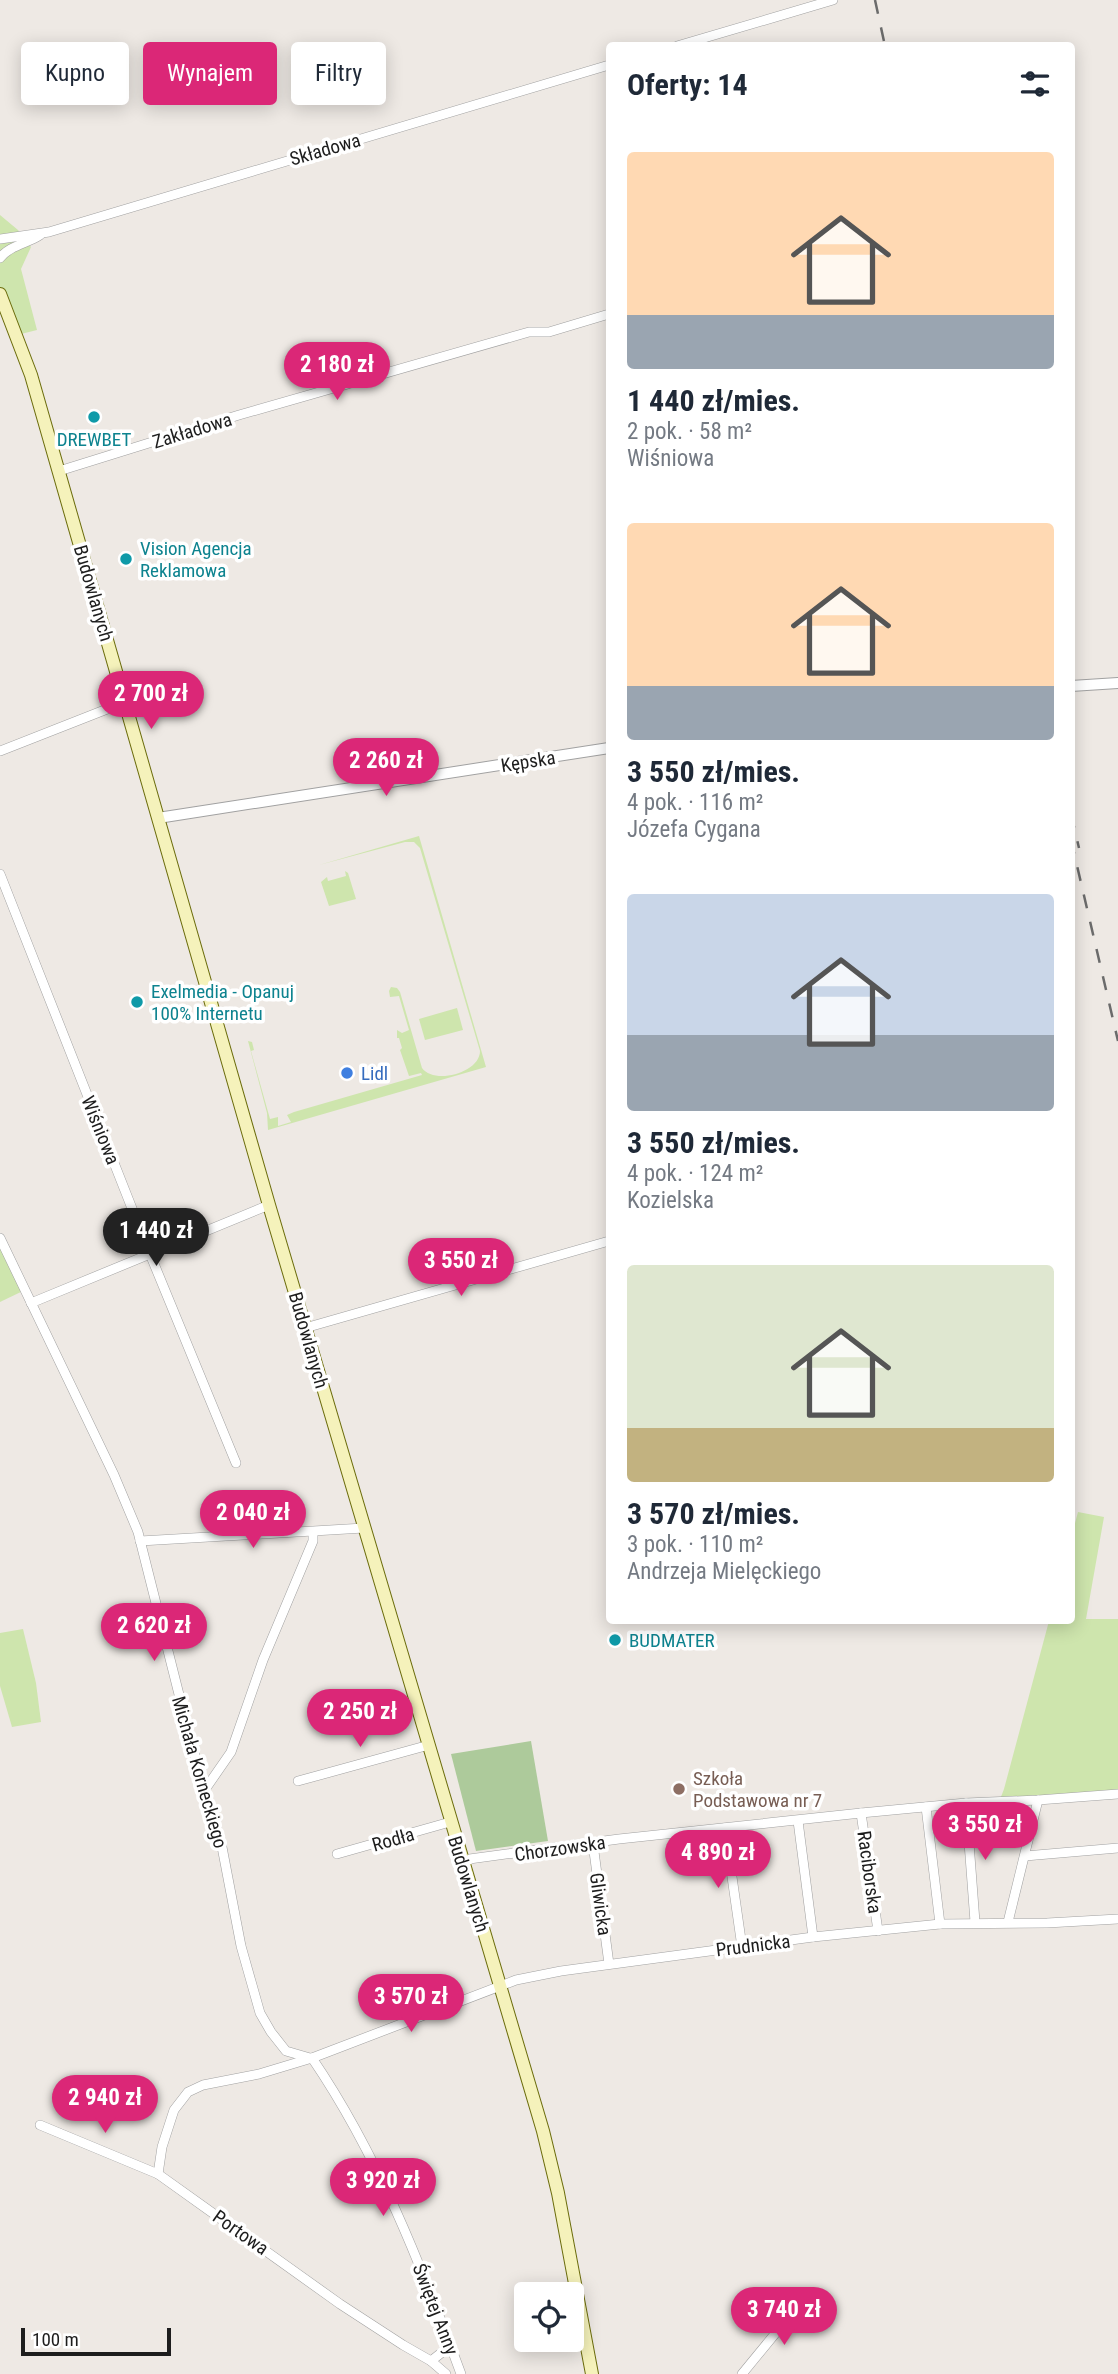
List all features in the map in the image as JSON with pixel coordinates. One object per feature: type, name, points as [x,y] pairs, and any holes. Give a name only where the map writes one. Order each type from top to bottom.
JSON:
[{"type":"main road","name":"Budowlanych","points":[[0,294],[3,308],[25,355],[269,1205],[543,2131],[558,2193],[593,2374]]},
{"type":"street","points":[[691,42],[833,0]]},
{"type":"street","name":"Składowa","points":[[0,239],[41,234],[606,66]]},
{"type":"street","name":"Składowa","points":[[0,258],[3,253],[41,234]]},
{"type":"street","name":"Zakładowa","points":[[59,471],[239,415],[528,331],[549,332],[606,315]]},
{"type":"street","points":[[1075,686],[1118,683]]},
{"type":"street","points":[[0,751],[125,702]]},
{"type":"street","name":"Kępska","points":[[158,818],[606,748]]},
{"type":"street","name":"Wiśniowa","points":[[0,874],[150,1254],[236,1462]]},
{"type":"street","points":[[31,1303],[269,1205]]},
{"type":"street","name":"Michała Korneckiego","points":[[0,1238],[114,1475],[140,1541],[204,1791],[222,1847],[244,1959],[260,2013],[286,2051],[312,2058]]},
{"type":"street","points":[[305,1328],[606,1242]]},
{"type":"street","points":[[140,1541],[365,1528]]},
{"type":"street","points":[[204,1791],[231,1752],[263,1660],[313,1541],[313,1532]]},
{"type":"street","points":[[298,1781],[429,1745]]},
{"type":"street","name":"Chorzowska","points":[[462,1860],[861,1813],[966,1803],[1118,1794]]},
{"type":"street","points":[[1008,1922],[1038,1800]]},
{"type":"street","points":[[966,1803],[975,1922]]},
{"type":"street","points":[[926,1807],[940,1924]]},
{"type":"street","name":"Raciborska","points":[[861,1813],[878,1931]]},
{"type":"street","points":[[798,1821],[813,1937]]},
{"type":"street","name":"Rodła","points":[[337,1854],[450,1822]]},
{"type":"street","points":[[725,1828],[741,1947]]},
{"type":"street","name":"Gliwicka","points":[[593,1843],[609,1964]]},
{"type":"street","points":[[1025,1856],[1118,1848]]},
{"type":"street","name":"Prudnicka","points":[[158,2174],[162,2147],[174,2110],[188,2092],[202,2085],[259,2074],[312,2058],[500,1985],[530,1976],[813,1937],[940,1924],[1118,1919]]},
{"type":"street","name":"Świętej Anny","points":[[312,2058],[348,2113],[390,2196],[461,2374]]},
{"type":"street","name":"Portowa","points":[[40,2125],[158,2174],[340,2304],[431,2361]]},
{"type":"street","points":[[742,2374],[802,2301]]},
{"type":"street","points":[[431,2361],[450,2346]]},
{"type":"street","name":"Świętej Anny","points":[[431,2361],[446,2374]]},
{"type":"green space","points":[[0,215],[18,230],[31,247],[21,269],[37,330],[17,335],[0,305]]},
{"type":"green space","points":[[419,836],[486,1067],[268,1130],[267,1113],[248,1041],[252,1042],[254,1050],[251,1051],[270,1119],[278,1117],[278,1126],[291,1122],[287,1115],[294,1112],[422,1075],[409,1076],[400,1050],[402,1048],[397,1038],[397,1030],[402,1033],[409,1030],[399,996],[390,997],[391,987],[400,992],[422,1068],[428,1073],[436,1076],[456,1074],[465,1071],[478,1059],[480,1051],[420,848],[414,842],[405,842],[319,865]]},
{"type":"green space","points":[[345,871],[356,899],[329,906],[321,882],[327,877],[328,881],[346,876]]},
{"type":"green space","points":[[457,1008],[463,1030],[425,1040],[419,1019]]},
{"type":"green space","points":[[0,1238],[25,1290],[0,1302]]},
{"type":"green space","points":[[1078,1512],[1104,1517],[1086,1619],[1118,1619],[1118,1794],[999,1802],[1048,1624],[1075,1624],[1075,1523]]},
{"type":"green space","points":[[23,1629],[36,1683],[41,1722],[12,1727],[0,1686],[0,1633]]},
{"type":"green space","points":[[531,1741],[548,1841],[476,1851],[451,1754]]},
{"type":"railway","points":[[875,0],[884,42]]},
{"type":"railway","points":[[1075,831],[1079,848]]},
{"type":"railway","points":[[1075,857],[1118,1041]]},
{"type":"place","name":"DREWBET","points":[[94,417]]},
{"type":"place","name":"Vision Agencja Reklamowa","points":[[126,559]]},
{"type":"place","name":"Exelmedia - Opanuj 100% Internetu","points":[[137,1002]]},
{"type":"place","name":"Lidl","points":[[347,1073]]},
{"type":"place","name":"BUDMATER","points":[[615,1640]]},
{"type":"place","name":"Szkoła Podstawowa nr 7","points":[[679,1789]]}]
